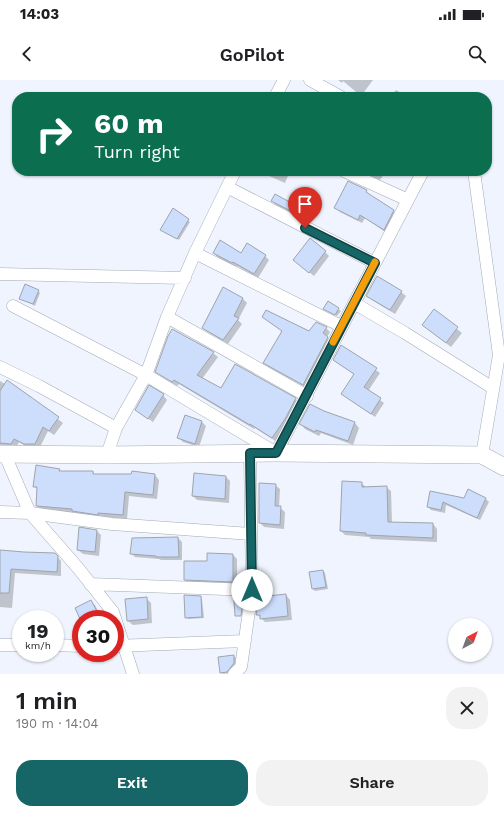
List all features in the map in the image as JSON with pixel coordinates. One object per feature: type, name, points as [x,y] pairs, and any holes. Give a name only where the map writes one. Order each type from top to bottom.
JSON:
[{"type":"main road","points":[[2,455],[276,453],[482,455],[504,467]]},
{"type":"street","points":[[278,92],[284,80]]},
{"type":"street","points":[[310,80],[332,92]]},
{"type":"street","points":[[107,455],[116,428],[146,375],[167,317],[232,176]]},
{"type":"street","points":[[355,176],[408,200]]},
{"type":"street","points":[[13,306],[146,375],[276,453],[420,176]]},
{"type":"street","points":[[475,176],[499,355],[482,455]]},
{"type":"street","points":[[227,187],[375,263]]},
{"type":"street","points":[[196,253],[341,326]]},
{"type":"street","points":[[0,274],[184,278]]},
{"type":"street","points":[[354,303],[405,332],[493,388]]},
{"type":"street","points":[[167,317],[307,396]]},
{"type":"street","points":[[0,367],[39,386],[116,428]]},
{"type":"street","points":[[234,674],[241,667],[252,590],[250,453]]},
{"type":"street","points":[[2,455],[30,513],[111,610]]},
{"type":"street","points":[[0,512],[30,513],[112,524],[251,534]]},
{"type":"street","points":[[90,584],[252,590]]},
{"type":"street","points":[[124,646],[245,641]]},
{"type":"street","points":[[0,645],[12,645]]},
{"type":"street","points":[[124,656],[133,674]]},
{"type":"building","points":[[348,181],[367,190],[366,192],[394,210],[384,230],[360,215],[358,220],[334,208]]},
{"type":"building","points":[[275,194],[295,205],[291,211],[271,201]]},
{"type":"building","points":[[173,208],[189,219],[177,239],[160,230]]},
{"type":"building","points":[[310,238],[326,251],[309,273],[293,260]]},
{"type":"building","points":[[220,240],[241,253],[247,243],[266,255],[254,274],[213,253]]},
{"type":"building","points":[[377,276],[402,291],[390,310],[366,296]]},
{"type":"building","points":[[25,284],[39,290],[33,304],[19,299]]},
{"type":"building","points":[[223,287],[243,298],[234,316],[239,318],[223,340],[202,328]]},
{"type":"building","points":[[328,301],[339,308],[335,315],[323,309]]},
{"type":"building","points":[[434,309],[458,327],[446,343],[422,325]]},
{"type":"building","points":[[266,310],[309,331],[316,322],[327,327],[323,333],[328,337],[303,385],[263,363],[282,331],[262,317]]},
{"type":"building","points":[[172,329],[214,352],[197,375],[221,388],[235,364],[296,398],[285,419],[272,438],[174,380],[172,382],[155,372]]},
{"type":"building","points":[[341,345],[377,368],[364,387],[381,398],[371,414],[341,394],[354,374],[333,360]]},
{"type":"building","points":[[7,380],[59,417],[49,431],[43,427],[35,444],[24,444],[14,439],[11,444],[0,443],[0,391]]},
{"type":"building","points":[[149,385],[164,394],[148,419],[135,410]]},
{"type":"building","points":[[310,404],[324,411],[355,422],[348,441],[316,430],[315,432],[299,424]]},
{"type":"building","points":[[185,415],[202,421],[195,444],[177,438]]},
{"type":"building","points":[[36,465],[60,469],[59,471],[93,471],[93,474],[131,474],[132,471],[155,474],[153,495],[125,492],[123,515],[98,513],[98,515],[72,511],[72,509],[36,506],[37,487],[33,487]]},
{"type":"building","points":[[194,473],[226,476],[225,499],[192,496]]},
{"type":"building","points":[[342,481],[362,482],[362,487],[387,486],[388,522],[433,523],[433,538],[366,535],[366,533],[340,531]]},
{"type":"building","points":[[259,483],[276,484],[275,506],[281,506],[280,525],[259,523]]},
{"type":"building","points":[[468,489],[486,498],[477,518],[443,502],[441,510],[427,507],[430,491],[464,498]]},
{"type":"building","points":[[79,527],[97,530],[95,552],[77,550]]},
{"type":"building","points":[[178,537],[179,557],[156,557],[130,554],[132,538]]},
{"type":"building","points":[[0,550],[55,553],[58,556],[57,572],[11,569],[9,593],[0,593]]},
{"type":"building","points":[[207,553],[233,554],[233,582],[184,580],[184,561],[207,561]]},
{"type":"building","points":[[323,570],[326,587],[312,589],[309,572]]},
{"type":"building","points":[[286,594],[288,616],[260,619],[260,615],[256,615],[259,597]]},
{"type":"building","points":[[184,595],[201,596],[202,617],[185,618]]},
{"type":"building","points":[[147,597],[148,619],[127,621],[125,599]]},
{"type":"building","points":[[91,600],[96,610],[76,610],[75,608]]},
{"type":"building","points":[[234,600],[243,600],[241,616],[235,616]]},
{"type":"building","points":[[234,655],[234,663],[227,672],[220,673],[218,657]]},
{"type":"slow traffic","points":[[333,342],[375,262]]},
{"type":"route","points":[[252,590],[250,453],[276,453],[375,263],[305,228]]}]
